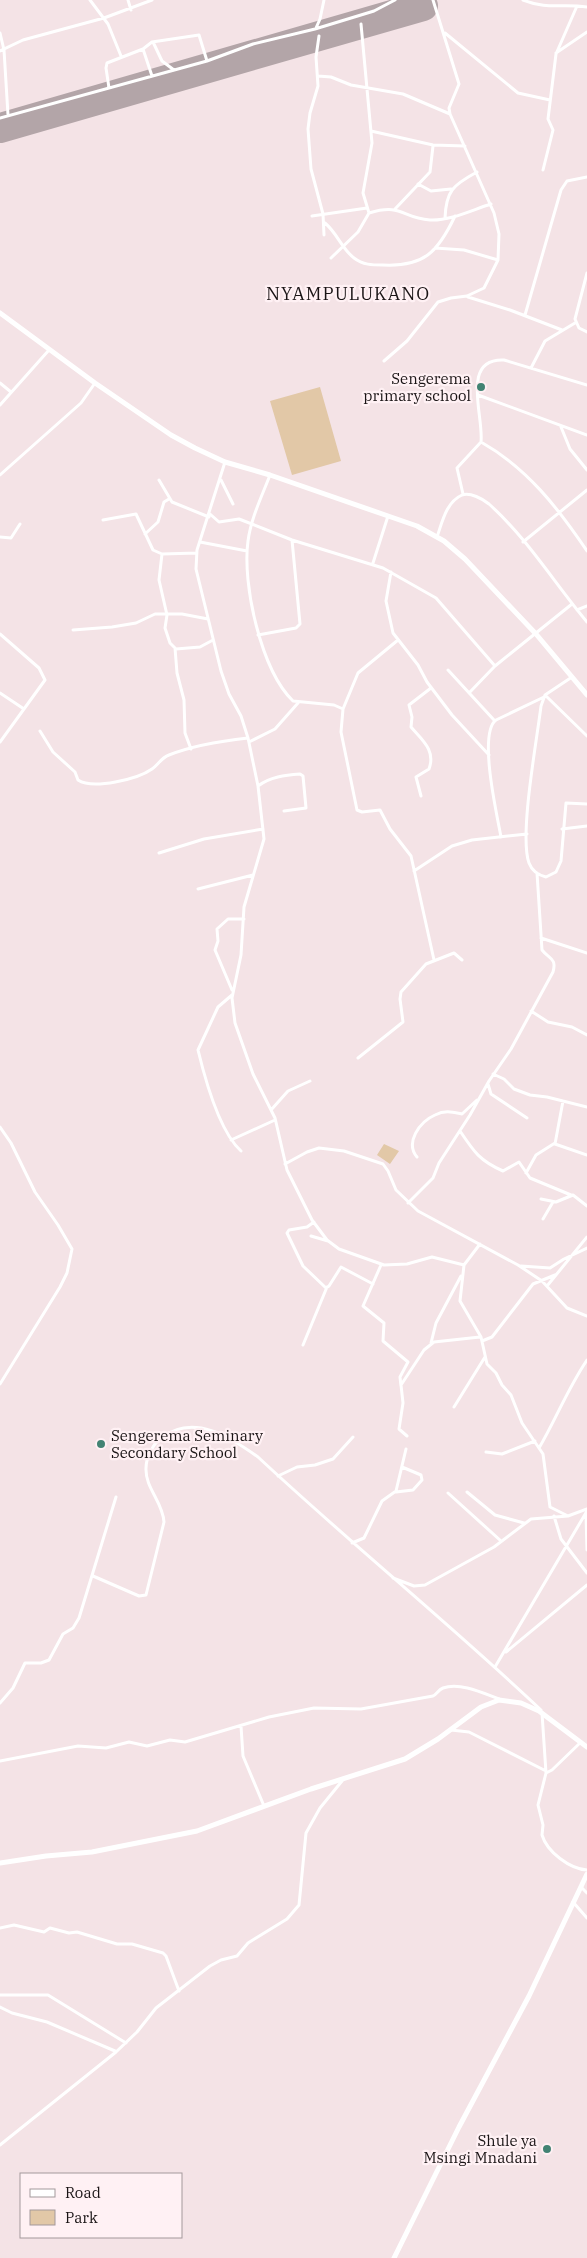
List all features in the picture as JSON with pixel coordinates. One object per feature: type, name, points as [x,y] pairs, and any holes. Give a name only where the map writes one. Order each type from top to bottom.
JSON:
[{"type":"main road","points":[[0,312],[95,383],[171,435],[225,462],[270,475],[417,526],[437,538],[465,559],[536,634],[587,695]]},
{"type":"main road","points":[[0,1864],[46,1856],[92,1852],[197,1831],[406,1759],[481,1707],[492,1702],[504,1700],[521,1703],[542,1712],[587,1747]]},
{"type":"main road","points":[[394,2258],[458,2129],[529,1996],[587,1874]]},
{"type":"street","points":[[90,0],[112,32],[121,56]]},
{"type":"street","points":[[128,0],[131,10]]},
{"type":"street","points":[[2,50],[23,40],[131,10],[152,0]]},
{"type":"street","points":[[316,29],[324,0]]},
{"type":"street","points":[[384,360],[407,341],[438,302],[467,296],[484,288],[498,260],[499,234],[491,204],[450,114],[450,108],[459,84],[433,0]]},
{"type":"street","points":[[523,0],[544,7],[559,5],[587,7]]},
{"type":"street","points":[[559,5],[560,0]]},
{"type":"street","points":[[0,118],[207,61],[254,44],[316,29],[374,11],[393,1]]},
{"type":"street","points":[[543,170],[553,130],[548,119],[556,54],[577,6]]},
{"type":"street","points":[[330,258],[364,225],[369,213],[363,193],[370,159],[371,131],[361,24]]},
{"type":"street","points":[[444,32],[518,93],[550,100]]},
{"type":"street","points":[[556,54],[587,32]]},
{"type":"street","points":[[0,33],[8,115]]},
{"type":"street","points":[[109,88],[106,68],[110,61],[143,48],[152,42],[199,35],[207,61]]},
{"type":"street","points":[[319,36],[316,57],[318,76],[308,129],[311,170],[323,214],[324,235]]},
{"type":"street","points":[[152,42],[162,61],[174,70]]},
{"type":"street","points":[[143,48],[152,76]]},
{"type":"street","points":[[318,76],[331,76],[351,85],[403,94],[450,114]]},
{"type":"street","points":[[371,131],[433,146],[465,146]]},
{"type":"street","points":[[395,209],[432,166],[433,146]]},
{"type":"street","points":[[445,218],[446,202],[452,189],[460,181],[477,172]]},
{"type":"street","points":[[525,315],[561,190],[567,181],[587,177]]},
{"type":"street","points":[[418,184],[431,191],[452,189]]},
{"type":"street","points":[[369,213],[389,208],[423,219],[445,218],[491,204]]},
{"type":"street","points":[[312,216],[367,208]]},
{"type":"street","points":[[324,222],[337,235],[351,256],[359,262],[368,265],[404,266],[420,261],[435,248],[455,216]]},
{"type":"street","points":[[435,248],[464,250],[498,260]]},
{"type":"street","points":[[575,323],[576,310],[587,273]]},
{"type":"street","points":[[467,296],[525,315],[562,330]]},
{"type":"street","points":[[531,368],[541,346],[550,337],[575,323]]},
{"type":"street","points":[[575,323],[587,332]]},
{"type":"street","points":[[0,405],[50,350]]},
{"type":"street","points":[[463,494],[457,468],[481,442],[478,374],[488,363],[504,360],[587,385]]},
{"type":"street","points":[[0,383],[11,392]]},
{"type":"street","points":[[0,475],[81,403],[95,383]]},
{"type":"street","points":[[478,395],[587,435]]},
{"type":"street","points":[[561,427],[570,449],[587,470]]},
{"type":"street","points":[[481,442],[508,458],[560,511],[587,551]]},
{"type":"street","points":[[225,462],[197,553],[196,569],[226,687],[242,716],[248,740],[258,786],[264,829],[264,846],[246,898],[241,960],[232,993],[218,1007],[198,1048],[216,1106],[230,1140],[241,1151]]},
{"type":"street","points":[[270,475],[251,524],[247,551],[250,592],[258,635],[266,655],[288,694],[298,703],[334,705],[343,709]]},
{"type":"street","points":[[220,479],[225,492],[233,504]]},
{"type":"street","points":[[158,480],[169,499],[182,508],[209,516],[218,522],[239,520],[292,540],[372,563],[391,572],[436,598],[495,666]]},
{"type":"street","points":[[523,542],[587,490]]},
{"type":"street","points":[[437,538],[454,499],[463,494],[473,495],[488,503],[523,542],[587,621]]},
{"type":"street","points":[[145,534],[158,522],[164,502],[169,499]]},
{"type":"street","points":[[103,520],[136,514],[151,548],[162,554],[197,553]]},
{"type":"street","points":[[372,563],[388,516]]},
{"type":"street","points":[[0,537],[11,538],[20,524]]},
{"type":"street","points":[[258,635],[296,628],[300,624],[292,540]]},
{"type":"street","points":[[200,542],[247,551]]},
{"type":"street","points":[[162,554],[159,585],[167,615],[165,629],[170,643],[175,648],[177,673],[184,700],[185,733],[191,749]]},
{"type":"street","points":[[391,572],[386,605],[393,633],[418,665],[431,688],[489,755]]},
{"type":"street","points":[[469,693],[495,666],[572,604]]},
{"type":"street","points":[[577,610],[587,606]]},
{"type":"street","points":[[73,630],[112,627],[139,622],[155,614],[182,614],[208,619]]},
{"type":"street","points":[[0,634],[44,674],[44,683],[0,742]]},
{"type":"street","points":[[175,648],[200,647],[213,640]]},
{"type":"street","points":[[398,640],[358,673],[343,709],[341,732],[357,810],[362,812],[380,810],[390,829],[409,852],[434,960]]},
{"type":"street","points":[[448,670],[494,720]]},
{"type":"street","points":[[501,837],[487,742],[491,725],[494,720],[545,696],[573,676]]},
{"type":"street","points":[[421,796],[416,777],[429,769],[431,756],[425,742],[411,727],[412,717],[409,705],[431,688]]},
{"type":"street","points":[[0,693],[24,710]]},
{"type":"street","points":[[545,696],[587,736]]},
{"type":"street","points":[[408,1203],[431,1180],[440,1161],[493,1074],[511,1049],[555,967],[552,958],[543,952],[537,873],[529,861],[526,834],[541,706],[545,696]]},
{"type":"street","points":[[40,731],[53,752],[75,772],[78,780],[85,784],[112,783],[149,771],[165,756],[191,749],[248,740],[275,729],[298,703]]},
{"type":"street","points":[[258,786],[279,776],[300,774],[303,776],[306,808],[284,811]]},
{"type":"street","points":[[537,873],[546,877],[553,875],[558,868],[566,803],[587,804]]},
{"type":"street","points":[[562,829],[587,826]]},
{"type":"street","points":[[159,853],[204,840],[264,829]]},
{"type":"street","points":[[414,871],[452,846],[472,840],[526,834]]},
{"type":"street","points":[[198,889],[253,874]]},
{"type":"street","points":[[244,919],[228,919],[217,929],[218,941],[215,950],[232,993],[235,1023],[253,1074],[275,1120],[285,1164],[314,1222],[329,1241],[339,1248],[381,1265],[399,1265],[432,1257],[464,1265]]},
{"type":"street","points":[[541,938],[587,953]]},
{"type":"street","points":[[358,1058],[403,1022],[401,992],[426,964],[454,953],[462,960]]},
{"type":"street","points":[[530,1011],[548,1022],[572,1027],[587,1035]]},
{"type":"street","points":[[493,1074],[504,1080],[512,1088],[529,1095],[587,1107]]},
{"type":"street","points":[[271,1110],[288,1091],[310,1081]]},
{"type":"street","points":[[489,1081],[491,1094],[527,1118]]},
{"type":"street","points":[[418,1157],[412,1149],[412,1144],[417,1131],[430,1118],[449,1111],[464,1113],[480,1097]]},
{"type":"street","points":[[526,1173],[536,1155],[555,1143],[563,1101]]},
{"type":"street","points":[[230,1140],[275,1120]]},
{"type":"street","points":[[0,1127],[11,1143],[35,1192],[67,1238],[72,1250],[63,1282],[0,1384]]},
{"type":"street","points":[[460,1131],[481,1159],[503,1171],[519,1162],[530,1178],[578,1197],[587,1206]]},
{"type":"street","points":[[555,1143],[587,1155]]},
{"type":"street","points":[[285,1164],[314,1148],[339,1150],[386,1166],[393,1187],[408,1203],[442,1225],[518,1265],[547,1286],[568,1308],[587,1316]]},
{"type":"street","points":[[541,1200],[553,1202],[571,1195]]},
{"type":"street","points":[[543,1218],[553,1202]]},
{"type":"street","points":[[314,1222],[307,1227],[289,1230],[287,1235],[296,1248],[303,1266],[320,1284],[327,1287]]},
{"type":"street","points":[[311,1236],[329,1241]]},
{"type":"street","points":[[547,1286],[554,1275],[587,1237]]},
{"type":"street","points":[[480,1244],[464,1265],[460,1301],[482,1339],[487,1364],[512,1395],[522,1423],[544,1458],[548,1503],[554,1511],[568,1516]]},
{"type":"street","points":[[518,1265],[550,1268],[587,1248]]},
{"type":"street","points":[[381,1265],[363,1306],[384,1323],[383,1341],[408,1363],[400,1377],[403,1403],[399,1429],[406,1436]]},
{"type":"street","points":[[303,1345],[327,1287],[340,1267],[373,1284]]},
{"type":"street","points":[[401,1388],[418,1357],[431,1343],[436,1323],[463,1273]]},
{"type":"street","points":[[431,1343],[466,1337],[491,1338],[528,1289],[540,1280],[554,1275]]},
{"type":"street","points":[[454,1407],[485,1358]]},
{"type":"street","points":[[539,1448],[560,1411],[572,1382],[587,1360]]},
{"type":"street","points":[[93,1576],[139,1596],[144,1596],[148,1593],[164,1522],[162,1510],[148,1483],[146,1464],[158,1441],[166,1434],[193,1427],[220,1433],[258,1457],[390,1577],[496,1667],[548,1717]]},
{"type":"street","points":[[278,1476],[297,1468],[330,1460],[353,1437]]},
{"type":"street","points":[[486,1452],[502,1454],[535,1442]]},
{"type":"street","points":[[395,1492],[406,1449]]},
{"type":"street","points":[[352,1543],[364,1538],[382,1500],[395,1492],[413,1490],[422,1480],[421,1475],[402,1467]]},
{"type":"street","points":[[467,1492],[495,1515],[524,1523]]},
{"type":"street","points":[[448,1493],[502,1541]]},
{"type":"street","points":[[0,1703],[13,1688],[25,1663],[45,1663],[53,1656],[63,1634],[73,1628],[79,1618],[116,1497]]},
{"type":"street","points":[[554,1511],[558,1532],[566,1546],[587,1572]]},
{"type":"street","points":[[390,1577],[414,1586],[422,1586],[502,1541],[524,1523],[536,1518],[568,1516],[586,1511]]},
{"type":"street","points":[[496,1667],[586,1511]]},
{"type":"street","points":[[586,1511],[587,1550]]},
{"type":"street","points":[[503,1654],[587,1585]]},
{"type":"street","points":[[0,1761],[78,1746],[106,1748],[129,1742],[147,1746],[170,1740],[185,1742],[318,1707],[338,1710],[362,1708],[433,1696],[441,1689],[450,1687],[467,1689],[504,1700]]},
{"type":"street","points":[[542,1712],[546,1772],[538,1805],[543,1825],[543,1839],[557,1856],[573,1867],[587,1870]]},
{"type":"street","points":[[241,1726],[243,1756],[264,1807]]},
{"type":"street","points":[[449,1731],[469,1732],[546,1772],[552,1770],[581,1742]]},
{"type":"street","points":[[0,2145],[116,2052],[152,2012],[210,1966],[237,1956],[248,1943],[287,1920],[298,1908],[306,1833],[320,1808],[343,1780]]},
{"type":"street","points":[[581,1887],[587,1894]]},
{"type":"street","points":[[573,1902],[587,1918]]},
{"type":"street","points":[[0,1928],[14,1924],[44,1932],[50,1928],[77,1932],[117,1944],[132,1944],[162,1953],[166,1956],[179,1991]]},
{"type":"street","points":[[0,1995],[48,1994],[126,2042]]},
{"type":"street","points":[[0,2007],[12,2013],[47,2022],[116,2052]]},
{"type":"green space","points":[[320,387],[341,461],[292,475],[270,401]]},
{"type":"green space","points":[[384,1144],[399,1151],[390,1164],[377,1155]]},
{"type":"runway","points":[[0,128],[423,6]]},
{"type":"place","name":"Sengerema primary school","points":[[481,387]]},
{"type":"place","name":"Sengerema Seminary Secondary School","points":[[101,1444]]},
{"type":"place","name":"Shule ya Msingi Mnadani","points":[[547,2149]]},
{"type":"district","name":"NYAMPULUKANO","points":[[348,293]]}]
